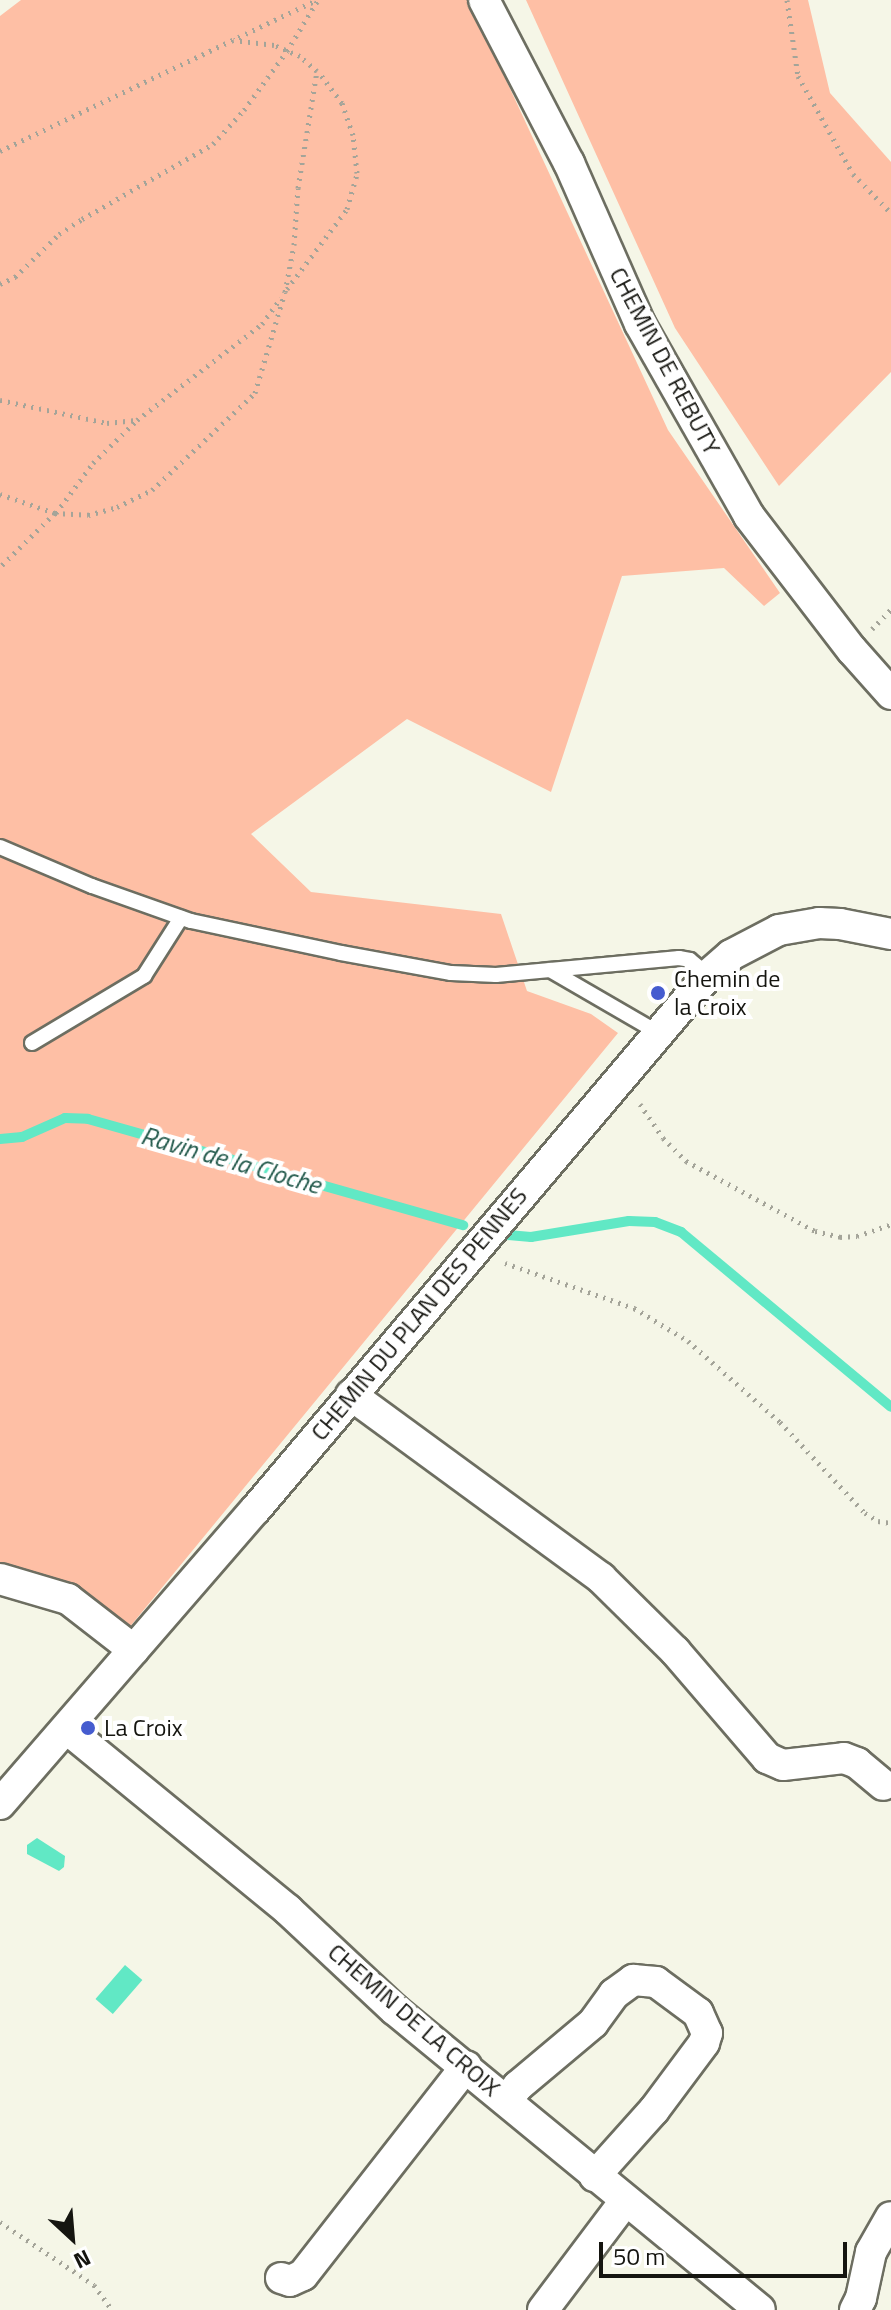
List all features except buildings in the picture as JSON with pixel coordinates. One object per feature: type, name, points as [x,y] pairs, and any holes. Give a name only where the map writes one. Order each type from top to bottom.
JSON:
[{"type":"street","name":"CHEMIN DE REBUTY","points":[[484,0],[569,163],[640,324],[749,516],[852,650],[891,694]]},
{"type":"street","name":"CHEMIN DU PLAN DES PENNES","points":[[0,1804],[708,975],[731,955],[779,930],[819,923],[891,934]]},
{"type":"street","points":[[351,1395],[601,1578],[675,1651],[767,1758],[783,1765],[844,1758],[857,1763],[883,1785]]},
{"type":"street","points":[[0,1579],[68,1599],[134,1650]]},
{"type":"street","name":"CHEMIN DE LA CROIX","points":[[67,1729],[288,1910],[395,2010],[760,2310]]},
{"type":"street","points":[[507,2100],[525,2080],[593,2023],[614,1994],[633,1980],[656,1982],[698,2013],[707,2033],[704,2043],[654,2110],[595,2176]]},
{"type":"street","points":[[281,2278],[290,2281],[303,2275],[466,2066]]},
{"type":"street","points":[[543,2310],[625,2201]]},
{"type":"street","points":[[855,2310],[861,2298],[871,2252],[891,2217]]},
{"type":"lane","points":[[0,847],[181,918],[451,973],[496,975],[679,958],[690,960],[708,975]]},
{"type":"lane","points":[[32,1043],[144,976],[181,918]]},
{"type":"lane","points":[[550,970],[657,1032]]},
{"type":"path","points":[[0,151],[318,0]]},
{"type":"path","points":[[0,284],[15,277],[59,234],[213,144],[244,110],[287,51],[318,0]]},
{"type":"path","points":[[787,0],[798,76],[853,174],[891,213]]},
{"type":"path","points":[[0,567],[55,513],[93,463],[137,420],[262,324],[347,209],[357,173],[353,135],[342,103],[317,71],[300,56],[274,45],[233,40]]},
{"type":"path","points":[[0,494],[55,513],[88,515],[117,507],[152,490],[178,469],[255,393],[285,292],[317,71]]},
{"type":"path","points":[[0,400],[107,423],[137,420]]},
{"type":"path","points":[[615,1081],[638,1100],[663,1138],[686,1161],[802,1224],[840,1237],[857,1236],[891,1224]]},
{"type":"path","points":[[478,1245],[506,1263],[634,1308],[688,1341],[780,1422],[865,1513],[891,1523]]},
{"type":"path","points":[[0,2222],[94,2285],[112,2310]]},
{"type":"shaded area","points":[[21,0],[469,0],[668,430],[780,593],[764,606],[724,568],[622,576],[551,792],[407,719],[251,834],[311,892],[501,914],[527,991],[591,1014],[618,1033],[128,1629],[13,1567],[0,1584],[0,16]]},
{"type":"shaded area","points":[[526,0],[808,0],[830,93],[891,162],[891,372],[779,486],[675,328]]},
{"type":"shaded area","points":[[37,1838],[65,1856],[64,1867],[59,1871],[27,1854],[27,1845]]},
{"type":"shaded area","points":[[125,1965],[142,1980],[113,2014],[95,1999]]},
{"type":"waterway","name":"Ravin de la Cloche","points":[[0,1139],[22,1137],[65,1118],[88,1119],[463,1225]]},
{"type":"waterway","name":"Ravin de la Cloche","points":[[507,1235],[531,1237],[629,1221],[655,1222],[681,1232],[891,1407]]},
{"type":"place","name":"Chemin de la Croix","points":[[658,993]]},
{"type":"place","name":"La Croix","points":[[88,1728]]}]
